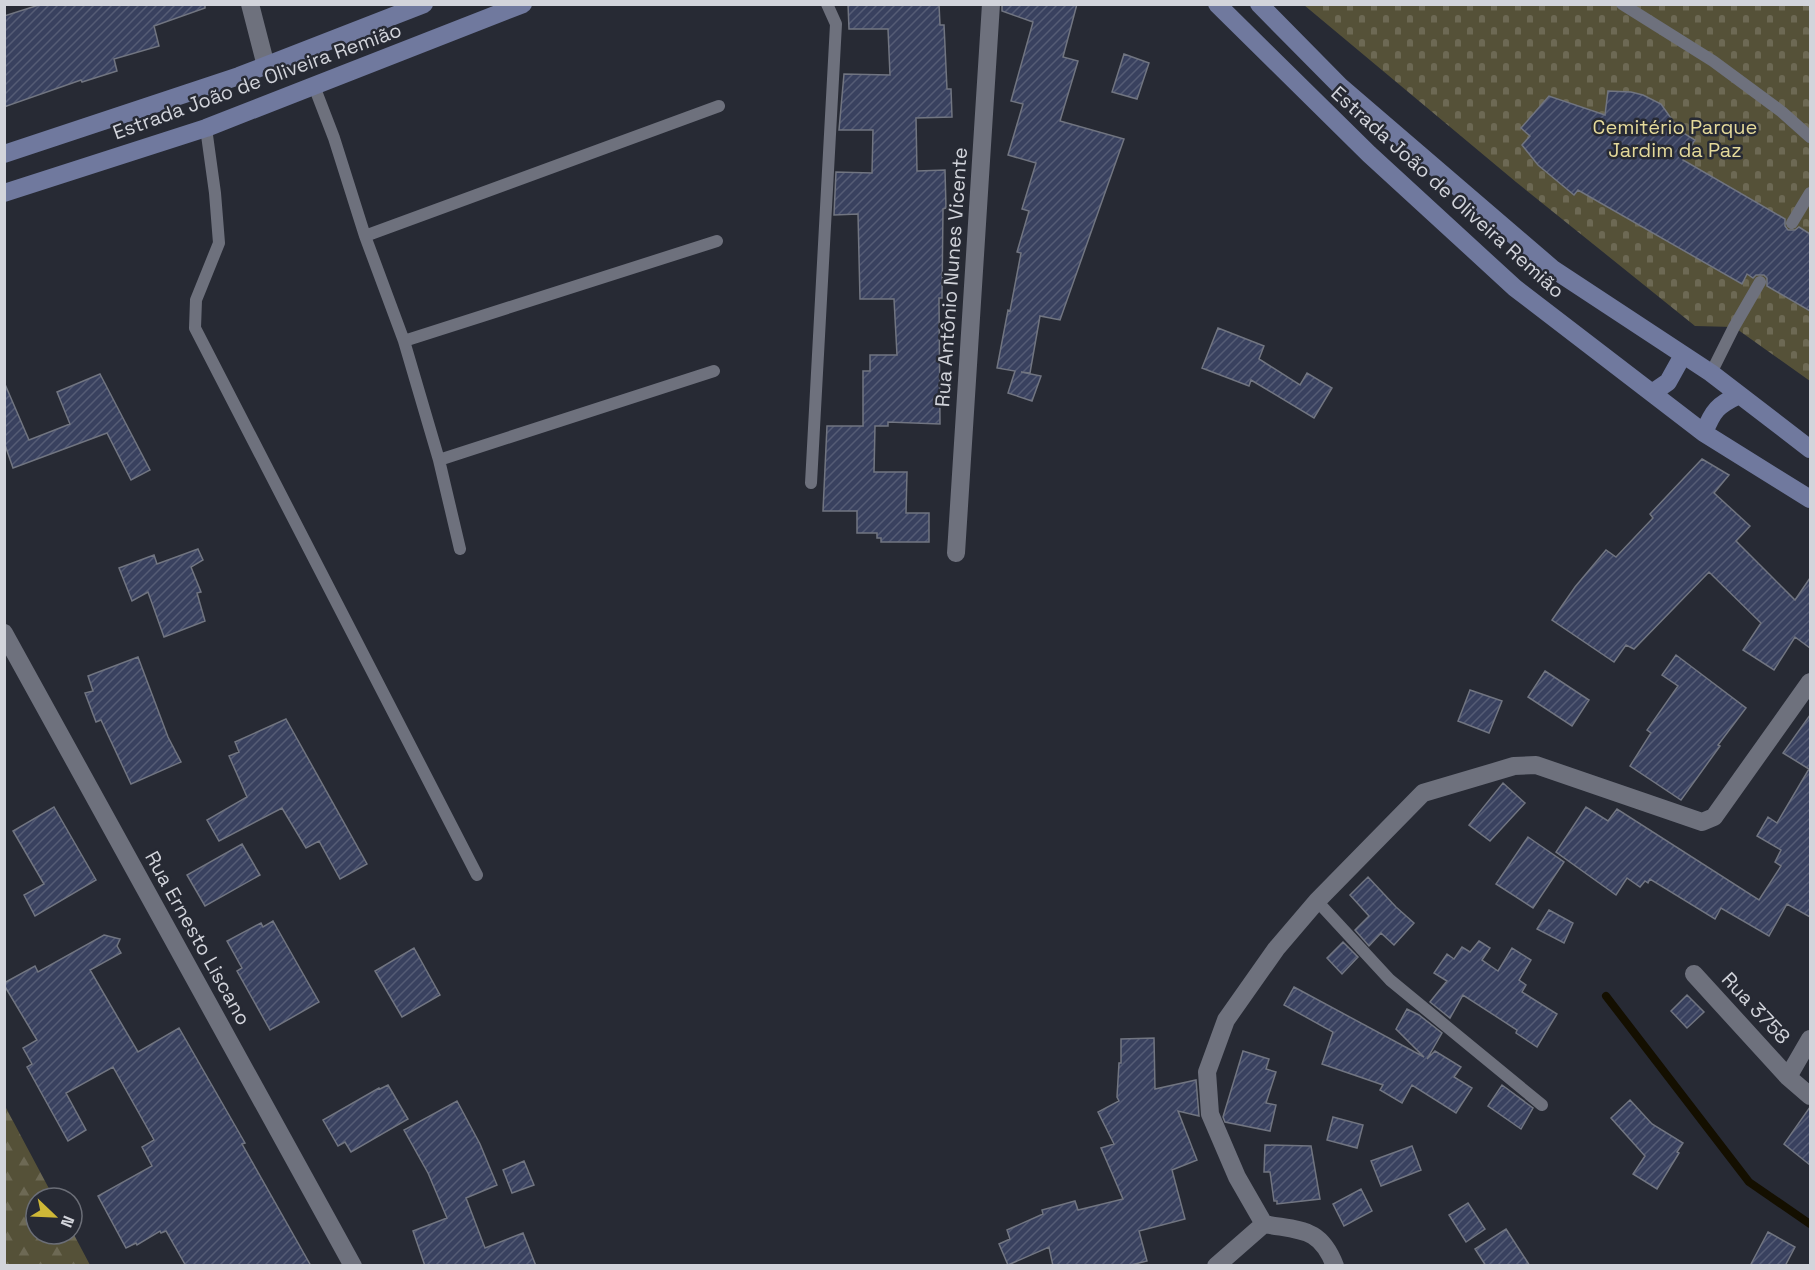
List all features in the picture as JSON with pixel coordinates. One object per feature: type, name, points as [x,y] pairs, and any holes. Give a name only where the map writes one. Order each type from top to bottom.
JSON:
[{"type":"main road","name":"Estrada João de Oliveira Remião","points":[[4,154],[266,66],[424,4]]},
{"type":"main road","name":"Estrada João de Oliveira Remião","points":[[4,193],[206,128],[523,4]]},
{"type":"main road","name":"Estrada João de Oliveira Remião","points":[[1217,4],[1369,154],[1515,288],[1704,433],[1810,499]]},
{"type":"main road","name":"Estrada João de Oliveira Remião","points":[[1259,4],[1340,86],[1553,269],[1711,373],[1810,449]]},
{"type":"main road","points":[[1652,393],[1668,382],[1683,355]]},
{"type":"main road","points":[[1704,433],[1711,415],[1720,404],[1739,394]]},
{"type":"street","points":[[250,4],[266,66]]},
{"type":"street","name":"Rua Antônio Nunes Vicente","points":[[956,553],[991,4]]},
{"type":"street","name":"Rua Ernesto Liscano","points":[[4,633],[353,1266]]},
{"type":"street","points":[[1264,1224],[1237,1176],[1210,1114],[1207,1072],[1226,1020],[1276,949],[1317,901],[1423,793],[1514,766],[1536,765],[1702,822],[1714,817],[1810,682]]},
{"type":"street","name":"Rua 3758","points":[[1694,974],[1788,1077],[1810,1096]]},
{"type":"street","points":[[1788,1077],[1810,1040]]},
{"type":"street","points":[[1216,1266],[1264,1224]]},
{"type":"street","points":[[1264,1224],[1304,1231],[1319,1238],[1330,1252],[1335,1266]]},
{"type":"lane","points":[[811,483],[836,24],[827,4]]},
{"type":"lane","points":[[1622,4],[1713,61],[1782,112],[1810,137]]},
{"type":"lane","points":[[314,86],[334,138],[364,236],[404,341],[439,460],[460,549]]},
{"type":"lane","points":[[364,236],[719,106]]},
{"type":"lane","points":[[206,128],[216,193],[219,243],[196,300],[195,328],[477,875]]},
{"type":"lane","points":[[1792,223],[1810,193]]},
{"type":"lane","points":[[404,341],[717,241]]},
{"type":"lane","points":[[1711,373],[1760,282]]},
{"type":"lane","points":[[439,460],[714,371]]},
{"type":"lane","points":[[1317,901],[1390,980],[1542,1105]]},
{"type":"green space","name":"Cemitério Parque Jardim da Paz","points":[[1304,5],[1810,5],[1810,381],[1734,327],[1695,326],[1516,182]]},
{"type":"green space","points":[[5,1106],[48,1186],[24,1186],[24,1246],[80,1246],[90,1265],[5,1265]]},
{"type":"building","points":[[42,4],[205,4],[205,8],[154,26],[159,46],[114,59],[117,71],[82,82],[81,80],[4,107],[4,16]]},
{"type":"building","points":[[848,4],[939,4],[940,25],[944,25],[947,89],[951,89],[952,117],[916,118],[917,171],[945,170],[946,208],[943,209],[942,298],[939,298],[940,424],[888,422],[888,426],[875,426],[874,472],[907,472],[906,513],[929,513],[929,542],[881,542],[881,538],[877,538],[877,533],[857,533],[857,511],[823,511],[827,426],[863,426],[863,371],[870,371],[870,355],[897,355],[894,299],[860,299],[858,214],[834,215],[836,172],[872,173],[873,130],[839,130],[844,74],[890,75],[888,29],[849,29]]},
{"type":"building","points":[[1002,4],[1077,4],[1063,57],[1078,61],[1060,121],[1124,139],[1060,320],[1040,316],[1030,373],[1021,372],[1041,376],[1032,401],[1008,393],[1015,371],[997,368],[1021,253],[1017,252],[1029,211],[1022,209],[1036,163],[1008,155],[1023,104],[1011,101],[1033,22],[1002,11]]},
{"type":"building","points":[[1124,54],[1149,63],[1137,99],[1112,92]]},
{"type":"building","points":[[1608,91],[1631,92],[1661,104],[1680,131],[1695,140],[1683,160],[1785,219],[1785,226],[1788,230],[1795,230],[1799,227],[1810,234],[1810,311],[1767,286],[1767,278],[1764,275],[1756,275],[1753,278],[1747,274],[1742,284],[1578,190],[1574,195],[1538,165],[1522,145],[1530,136],[1521,128],[1549,96],[1605,115]]},
{"type":"building","points":[[1218,328],[1264,346],[1259,359],[1300,385],[1307,373],[1332,388],[1314,418],[1251,380],[1249,386],[1202,368]]},
{"type":"building","points":[[100,374],[150,470],[131,480],[107,433],[13,468],[4,442],[4,382],[29,440],[70,424],[57,392]]},
{"type":"building","points":[[1702,459],[1729,475],[1714,493],[1750,526],[1736,541],[1795,600],[1810,578],[1810,648],[1795,637],[1774,670],[1743,650],[1761,623],[1709,572],[1634,649],[1626,645],[1614,662],[1552,620],[1575,587],[1606,550],[1616,557],[1653,518],[1650,514]]},
{"type":"building","points":[[198,549],[203,560],[191,567],[201,592],[197,593],[205,621],[164,637],[148,592],[132,601],[119,568],[154,555],[157,564]]},
{"type":"building","points":[[1676,655],[1746,708],[1681,800],[1630,766],[1651,733],[1647,730],[1678,686],[1662,675]]},
{"type":"building","points":[[138,657],[168,737],[181,762],[131,784],[101,720],[96,722],[85,693],[93,691],[88,676]]},
{"type":"building","points":[[1545,671],[1589,700],[1572,726],[1528,697]]},
{"type":"building","points":[[1470,690],[1502,701],[1489,733],[1458,721]]},
{"type":"building","points":[[1810,715],[1810,917],[1787,904],[1769,936],[1721,908],[1715,919],[1650,879],[1648,883],[1645,881],[1640,887],[1627,878],[1616,895],[1556,852],[1586,807],[1608,821],[1617,809],[1759,900],[1781,866],[1775,862],[1781,850],[1757,836],[1768,817],[1777,823],[1809,769],[1783,753]]},
{"type":"building","points":[[286,719],[367,864],[340,879],[319,841],[306,848],[282,808],[219,841],[207,820],[247,797],[229,756],[239,752],[235,742]]},
{"type":"building","points":[[1503,783],[1525,803],[1490,841],[1469,825]]},
{"type":"building","points":[[54,807],[96,880],[35,916],[24,895],[44,884],[13,831]]},
{"type":"building","points":[[1528,837],[1564,862],[1533,908],[1496,884]]},
{"type":"building","points":[[242,844],[260,875],[205,906],[187,875]]},
{"type":"building","points":[[1368,877],[1414,923],[1394,945],[1381,933],[1369,946],[1355,930],[1369,916],[1350,895]]},
{"type":"building","points":[[1549,910],[1573,923],[1564,943],[1537,929]]},
{"type":"building","points":[[273,921],[319,1002],[270,1030],[237,971],[242,968],[227,941],[261,923],[263,927]]},
{"type":"building","points":[[104,935],[120,939],[117,946],[121,953],[90,970],[138,1052],[179,1028],[245,1143],[242,1144],[311,1266],[186,1266],[166,1231],[161,1233],[160,1231],[137,1245],[136,1243],[126,1248],[98,1196],[152,1166],[142,1147],[154,1140],[113,1067],[66,1093],[86,1130],[68,1141],[27,1067],[32,1064],[23,1048],[37,1040],[4,985],[35,966],[38,972]]},
{"type":"building","points":[[1479,941],[1490,948],[1482,960],[1498,971],[1512,948],[1531,960],[1519,980],[1526,985],[1522,992],[1557,1014],[1537,1047],[1516,1033],[1517,1030],[1463,995],[1450,1018],[1430,1002],[1447,981],[1434,973],[1447,954],[1454,959],[1462,947],[1470,952]]},
{"type":"building","points":[[1343,942],[1358,957],[1342,974],[1327,958]]},
{"type":"building","points":[[414,948],[440,995],[402,1017],[375,971]]},
{"type":"building","points":[[1294,987],[1424,1057],[1396,1029],[1407,1009],[1419,1015],[1442,1033],[1427,1059],[1435,1051],[1461,1067],[1454,1077],[1472,1088],[1456,1113],[1412,1085],[1402,1103],[1380,1090],[1383,1085],[1322,1064],[1333,1032],[1284,1005]]},
{"type":"building","points":[[1687,995],[1704,1012],[1687,1028],[1671,1011]]},
{"type":"building","points":[[1154,1038],[1155,1089],[1196,1080],[1199,1116],[1178,1111],[1197,1160],[1172,1170],[1185,1219],[1139,1231],[1147,1261],[1127,1266],[1053,1266],[1049,1247],[1008,1265],[999,1244],[1010,1239],[1007,1230],[1043,1214],[1042,1210],[1075,1201],[1078,1210],[1123,1199],[1101,1148],[1114,1144],[1098,1112],[1119,1101],[1117,1097],[1121,1039]]},
{"type":"building","points":[[1243,1051],[1269,1059],[1266,1069],[1276,1072],[1266,1103],[1276,1105],[1270,1131],[1225,1122],[1223,1117]]},
{"type":"building","points":[[388,1085],[408,1119],[351,1152],[345,1142],[338,1146],[323,1120]]},
{"type":"building","points":[[1502,1085],[1533,1108],[1521,1129],[1488,1106]]},
{"type":"building","points":[[1630,1100],[1652,1124],[1683,1143],[1657,1189],[1633,1174],[1645,1156],[1611,1118]]},
{"type":"building","points":[[457,1101],[480,1144],[497,1185],[466,1198],[485,1248],[523,1233],[536,1266],[425,1266],[413,1231],[447,1218],[428,1173],[404,1130]]},
{"type":"building","points":[[1810,1107],[1810,1165],[1784,1144]]},
{"type":"building","points":[[1333,1117],[1363,1125],[1357,1148],[1327,1140]]},
{"type":"building","points":[[1265,1145],[1311,1146],[1320,1199],[1277,1204],[1277,1201],[1274,1201],[1270,1172],[1264,1172]]},
{"type":"building","points":[[1412,1146],[1421,1170],[1381,1186],[1371,1161]]},
{"type":"building","points":[[524,1161],[534,1185],[512,1193],[503,1170]]},
{"type":"building","points":[[1361,1189],[1372,1211],[1344,1226],[1333,1204]]},
{"type":"building","points":[[1468,1203],[1485,1229],[1466,1242],[1449,1215]]},
{"type":"building","points":[[1506,1229],[1530,1266],[1486,1266],[1475,1249]]},
{"type":"building","points":[[1768,1232],[1795,1247],[1785,1266],[1750,1266]]},
{"type":"waterway","points":[[1606,996],[1749,1182],[1810,1224]]}]
